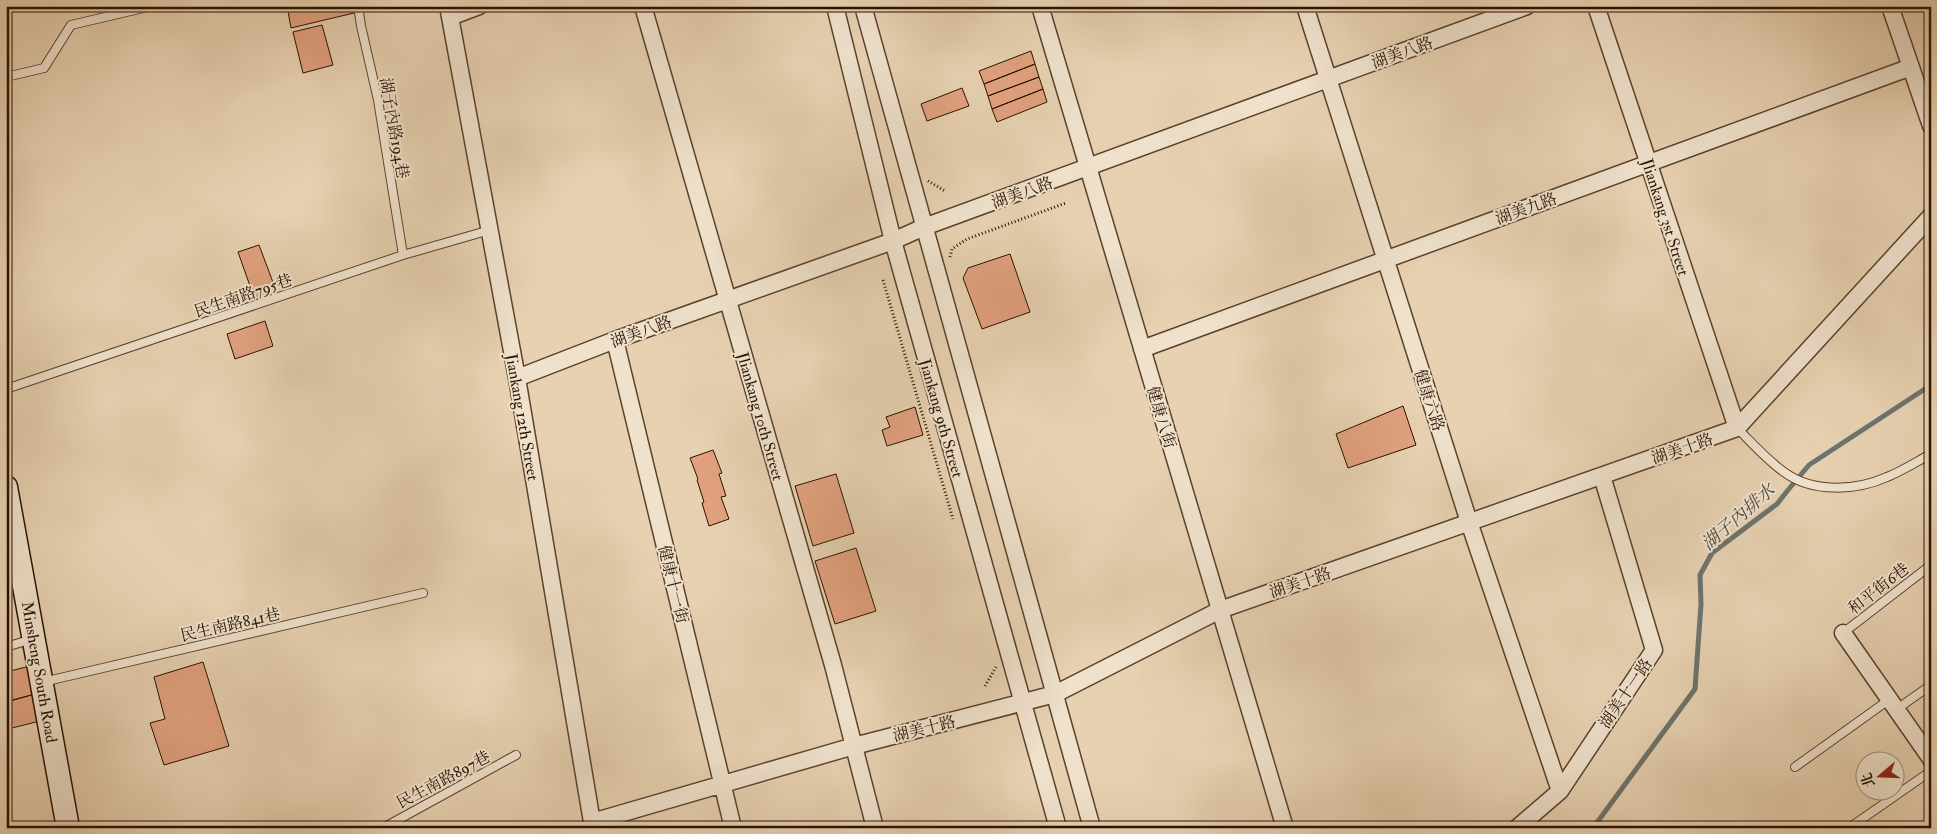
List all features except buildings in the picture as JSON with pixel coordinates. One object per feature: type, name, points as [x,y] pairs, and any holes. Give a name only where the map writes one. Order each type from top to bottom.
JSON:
[{"type":"main road","name":"Minsheng South Road","points":[[6,487],[68,828]]},
{"type":"street","points":[[449,12],[479,6]]},
{"type":"street","name":"Jliankang 10th Street","points":[[643,6],[830,656],[875,828]]},
{"type":"street","name":"Jiankang 9th Street","points":[[835,6],[893,241],[1058,828]]},
{"type":"street","points":[[863,6],[1092,828]]},
{"type":"street","name":"健康八街","points":[[1040,6],[1285,828]]},
{"type":"street","name":"健康六路","points":[[1304,6],[1469,522],[1560,791]]},
{"type":"street","name":"湖美八路","points":[[517,378],[614,340],[893,241],[924,227],[1527,6]]},
{"type":"street","name":"Jliankang 3st Street","points":[[1596,6],[1736,428]]},
{"type":"street","points":[[1890,6],[1931,126]]},
{"type":"street","name":"Jiankang 12th Street","points":[[449,12],[517,378],[592,825]]},
{"type":"street","name":"湖美九路","points":[[1142,349],[1911,67]]},
{"type":"street","name":"湖美十路","points":[[592,825],[722,783],[854,746],[1055,694],[1220,610],[1736,428],[1931,216]]},
{"type":"street","name":"健康十一街","points":[[614,340],[733,828]]},
{"type":"street","name":"湖美十一路","points":[[1517,828],[1560,791],[1654,650],[1602,476]]},
{"type":"street","points":[[1842,633],[1931,759]]},
{"type":"lane","points":[[6,77],[44,68],[71,25],[152,6]]},
{"type":"lane","name":"湖子內路194巷","points":[[358,6],[378,100],[403,255]]},
{"type":"lane","name":"民生南路795巷","points":[[6,390],[403,255],[490,230]]},
{"type":"lane","points":[[1736,428],[1785,473],[1811,486],[1825,488],[1855,486],[1885,478],[1931,454]]},
{"type":"lane","name":"和平街6巷","points":[[1842,633],[1931,565]]},
{"type":"lane","name":"民生南路841巷","points":[[42,682],[423,593]]},
{"type":"lane","points":[[6,646],[34,638]]},
{"type":"lane","points":[[1795,766],[1893,704],[1931,685]]},
{"type":"lane","name":"民生南路897巷","points":[[383,828],[516,755]]},
{"type":"lane","points":[[1849,828],[1931,770]]},
{"type":"path","points":[[950,264],[952,249],[967,239],[1066,204]]},
{"type":"path","points":[[883,280],[955,526]]},
{"type":"path","points":[[985,686],[996,668],[994,658]]},
{"type":"waterway","name":"湖子內排水","points":[[1593,828],[1695,689],[1701,604],[1700,575],[1712,553],[1777,504],[1809,465],[1931,385]]}]
